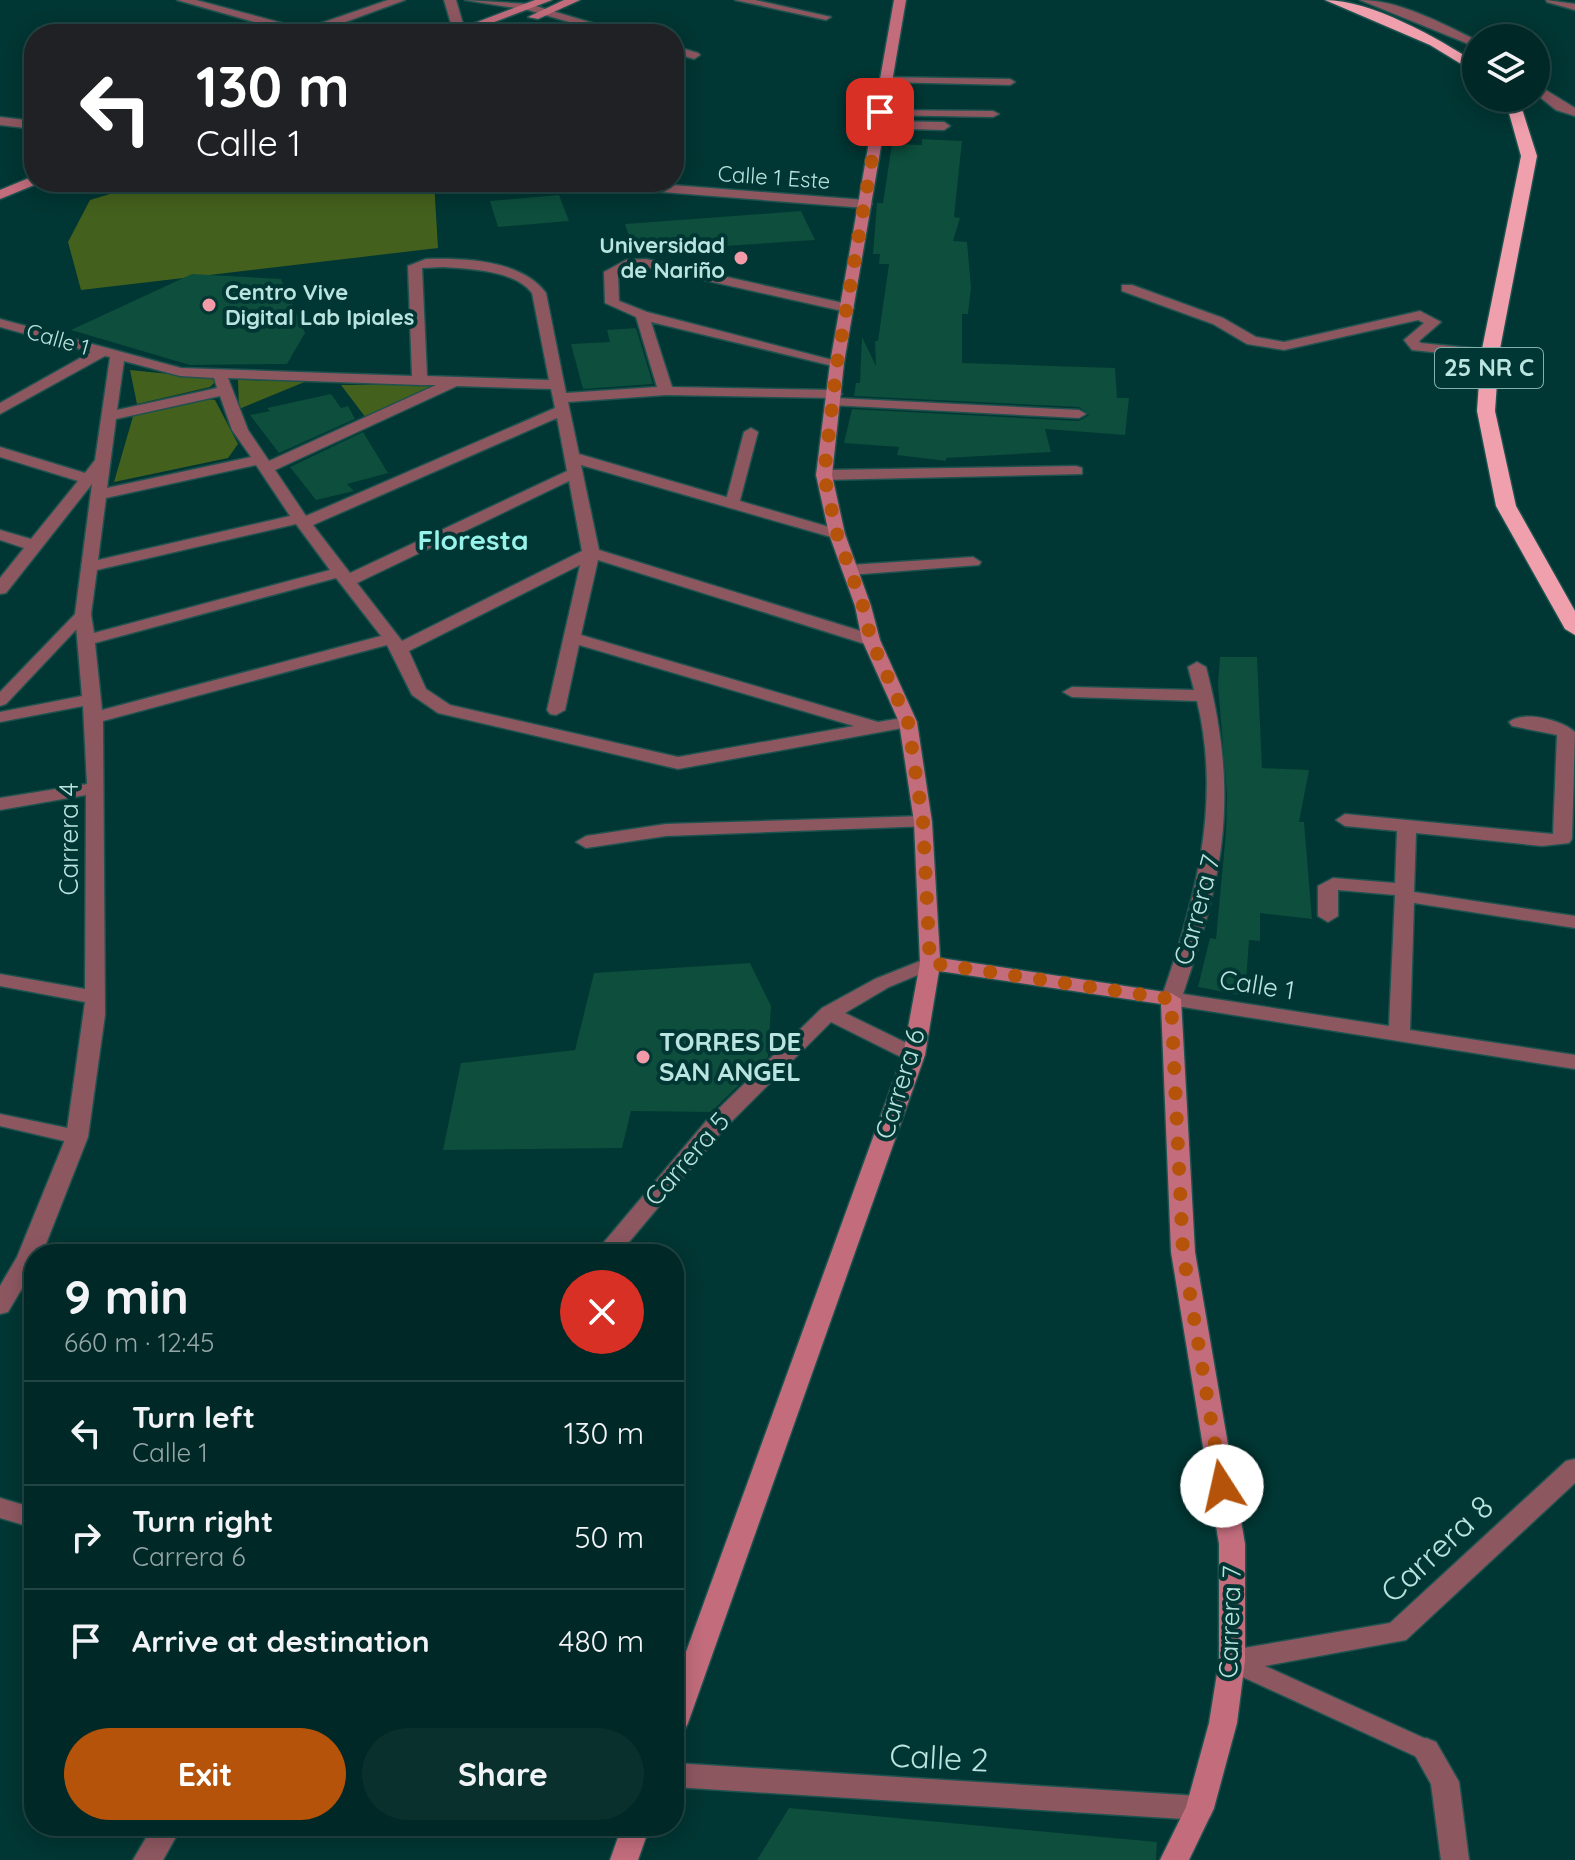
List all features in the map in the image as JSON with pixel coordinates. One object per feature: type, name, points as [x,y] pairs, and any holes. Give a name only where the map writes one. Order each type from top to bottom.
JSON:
[{"type":"highway","points":[[1332,0],[1435,42],[1462,60]]},
{"type":"highway","name":"25 NR C","points":[[1516,112],[1529,156],[1490,354],[1486,411],[1506,506],[1575,629]]},
{"type":"main road","points":[[482,24],[529,7],[574,0]]},
{"type":"main road","name":"Carrera 6","points":[[684,1695],[914,1055],[930,963],[923,822],[908,722],[871,640],[837,534],[824,475],[837,363],[900,0]]},
{"type":"main road","points":[[507,24],[547,6]]},
{"type":"main road","points":[[0,182],[24,172]]},
{"type":"main road","points":[[0,195],[24,184]]},
{"type":"main road","name":"Calle 1","points":[[930,963],[1171,999]]},
{"type":"main road","name":"Carrera 7","points":[[1171,999],[1183,1252],[1232,1544],[1232,1661],[1223,1723],[1200,1808],[1174,1860]]},
{"type":"main road","points":[[624,1860],[632,1836]]},
{"type":"street","points":[[183,0],[274,24]]},
{"type":"street","points":[[361,0],[363,13]]},
{"type":"street","points":[[335,24],[399,0]]},
{"type":"street","points":[[450,0],[455,24]]},
{"type":"street","points":[[471,0],[529,7]]},
{"type":"street","points":[[1366,0],[1462,38]]},
{"type":"street","points":[[547,6],[596,24]]},
{"type":"street","points":[[264,9],[268,22]]},
{"type":"street","points":[[684,52],[694,55]]},
{"type":"street","points":[[1550,99],[1560,107],[1575,112]]},
{"type":"street","points":[[879,118],[944,126]]},
{"type":"street","points":[[0,121],[24,124]]},
{"type":"street","name":"Calle 1 Este","points":[[684,190],[865,204]]},
{"type":"street","points":[[420,381],[415,266],[441,261],[527,279],[537,287],[591,553],[556,710]]},
{"type":"street","points":[[837,363],[642,315],[612,303],[611,272],[619,266],[646,263],[847,308]]},
{"type":"street","points":[[1127,288],[1218,321],[1263,344],[1284,346],[1420,315],[1434,322],[1415,333],[1411,340],[1417,347],[1490,354]]},
{"type":"street","points":[[642,315],[666,391]]},
{"type":"street","name":"Calle 1","points":[[0,323],[223,382]]},
{"type":"street","points":[[0,409],[109,354]]},
{"type":"street","name":"Carrera 4","points":[[34,1244],[77,1137],[95,997],[96,788],[93,709],[83,614],[93,487],[102,462],[107,417],[109,354]]},
{"type":"street","points":[[107,417],[223,382],[455,382],[558,398],[666,391],[835,398]]},
{"type":"street","points":[[223,382],[240,430],[301,520],[395,644],[418,691],[444,709],[653,759],[703,761],[908,722]]},
{"type":"street","points":[[0,452],[93,487],[263,464],[455,382]]},
{"type":"street","points":[[89,567],[301,520],[558,398]]},
{"type":"street","points":[[86,640],[344,576],[572,465],[732,504],[837,534]]},
{"type":"street","points":[[824,475],[1076,471]]},
{"type":"street","points":[[0,589],[35,546],[93,487]]},
{"type":"street","points":[[0,535],[35,546]]},
{"type":"street","points":[[0,717],[93,709],[395,644],[591,553],[871,640]]},
{"type":"street","points":[[850,570],[973,562]]},
{"type":"street","points":[[573,638],[879,728]]},
{"type":"street","name":"Carrera 7","points":[[1171,999],[1201,917],[1216,839],[1217,765],[1206,696],[1197,667]]},
{"type":"street","points":[[1072,692],[1206,696]]},
{"type":"street","points":[[1345,820],[1557,841],[1564,833],[1570,811],[1566,732],[1551,726],[1518,722]]},
{"type":"street","points":[[0,804],[96,788]]},
{"type":"street","points":[[586,842],[666,830],[923,822]]},
{"type":"street","points":[[1399,1035],[1407,826]]},
{"type":"street","points":[[1328,916],[1328,886],[1333,884],[1575,922]]},
{"type":"street","name":"Carrera 5","points":[[614,1244],[715,1125],[829,1013],[882,983],[930,963]]},
{"type":"street","points":[[0,980],[95,997]]},
{"type":"street","name":"Calle 1","points":[[1171,999],[1575,1062]]},
{"type":"street","points":[[829,1013],[914,1055]]},
{"type":"street","name":"Carrera 4","points":[[0,1306],[24,1265]]},
{"type":"street","name":"Carrera 8","points":[[1232,1661],[1397,1632],[1575,1468]]},
{"type":"street","points":[[0,1508],[24,1515]]},
{"type":"street","points":[[1426,1750],[1445,1782],[1455,1860]]},
{"type":"street","name":"Calle 2","points":[[684,1776],[1200,1808]]},
{"type":"street","points":[[147,1860],[162,1836]]},
{"type":"lane","points":[[740,0],[826,17]]},
{"type":"lane","points":[[1551,0],[1575,7]]},
{"type":"lane","points":[[886,79],[1010,82]]},
{"type":"lane","points":[[879,118],[993,114]]},
{"type":"lane","points":[[835,398],[1079,414]]},
{"type":"lane","points":[[732,504],[751,432]]},
{"type":"lane","points":[[0,701],[83,614]]},
{"type":"lane","points":[[0,1120],[77,1137]]},
{"type":"lane","points":[[1232,1661],[1426,1750]]},
{"type":"green space","points":[[117,192],[435,192],[438,248],[81,290],[68,242],[90,200]]},
{"type":"green space","points":[[130,370],[218,379],[210,387],[137,404]]},
{"type":"green space","points":[[238,380],[307,381],[239,409]]},
{"type":"green space","points":[[440,384],[366,418],[341,385]]},
{"type":"green space","points":[[201,398],[215,400],[238,444],[228,458],[114,482],[134,413]]},
{"type":"building","points":[[922,139],[962,141],[954,217],[960,218],[953,241],[967,242],[971,287],[968,314],[962,314],[962,363],[1115,368],[1117,398],[1129,398],[1125,435],[1045,429],[1051,452],[946,458],[946,461],[897,455],[899,447],[844,443],[852,409],[1079,421],[1089,415],[1079,407],[854,396],[856,383],[860,383],[862,337],[876,366],[875,341],[878,341],[889,264],[879,264],[880,254],[873,254],[877,203],[883,203],[892,144],[922,145]]},
{"type":"building","points":[[559,195],[569,221],[498,227],[490,201]]},
{"type":"building","points":[[801,211],[815,240],[634,252],[625,224]]},
{"type":"building","name":"Centro Vive Digital Lab Ipiales","points":[[192,274],[281,279],[305,333],[287,364],[190,365],[71,330]]},
{"type":"building","points":[[636,328],[653,384],[583,389],[571,344],[610,342],[607,330]]},
{"type":"building","points":[[331,394],[341,408],[348,406],[355,419],[279,453],[250,415],[270,411],[267,408]]},
{"type":"building","points":[[363,432],[388,473],[347,484],[354,491],[316,500],[290,467]]},
{"type":"building","points":[[1220,657],[1257,657],[1262,768],[1309,770],[1299,822],[1304,822],[1312,919],[1260,913],[1260,941],[1249,940],[1245,996],[1198,987],[1210,938],[1216,939],[1226,832],[1227,794],[1218,685]]},
{"type":"building","name":"TORRES DE SAN ANGEL","points":[[750,963],[771,1006],[768,1057],[711,1112],[631,1111],[622,1148],[443,1150],[461,1063],[575,1050],[594,973]]},
{"type":"building","points":[[789,1808],[1157,1842],[1156,1860],[757,1860]]},
{"type":"place","name":"Universidad de Nariño","points":[[741,258]]},
{"type":"place","name":"Centro Vive Digital Lab Ipiales","points":[[209,305]]},
{"type":"place","name":"TORRES DE SAN ANGEL","points":[[643,1057]]},
{"type":"district","name":"Floresta","points":[[473,540]]},
{"type":"route","points":[[880,112],[837,363],[835,402],[824,475],[837,534],[863,606],[871,640],[908,722],[923,822],[930,963],[1171,999],[1183,1252],[1222,1486]]}]
